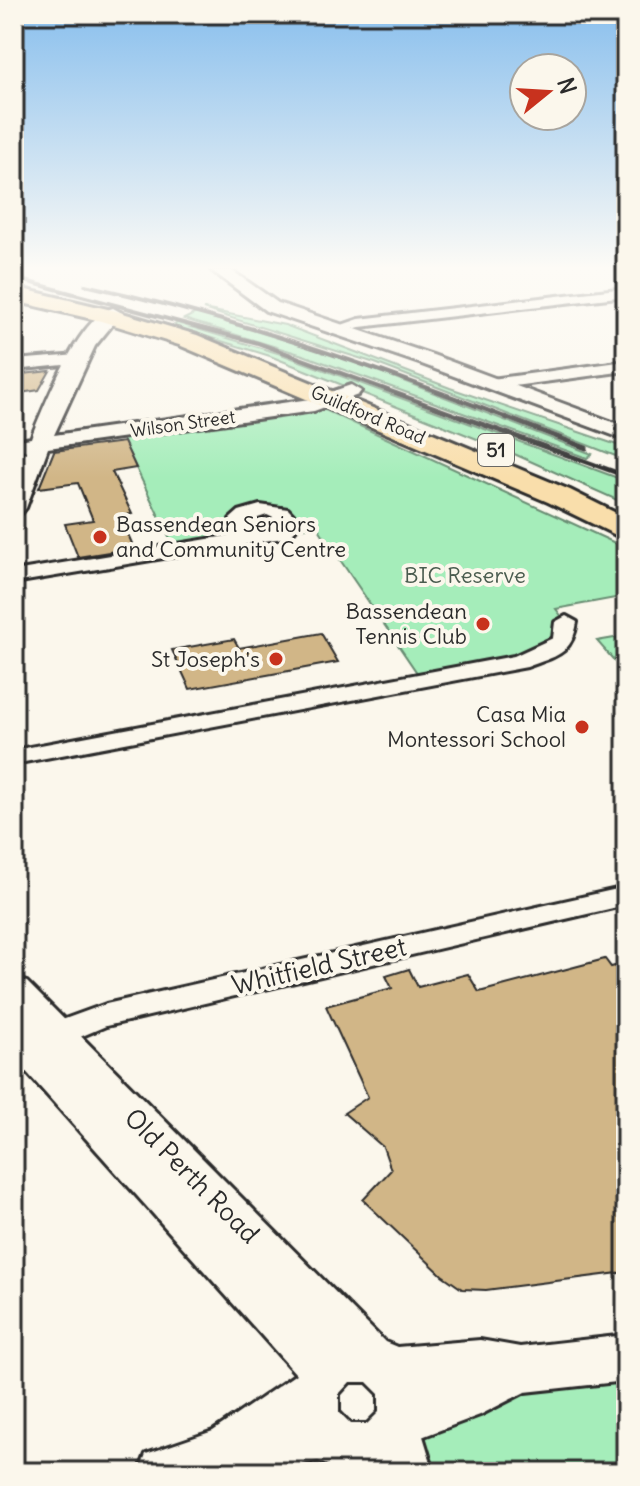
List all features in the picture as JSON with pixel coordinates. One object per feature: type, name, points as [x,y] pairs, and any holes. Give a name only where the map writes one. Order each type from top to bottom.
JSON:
[{"type":"highway","name":"Guildford Road","points":[[186,339],[534,466],[626,510]]},
{"type":"highway","name":"Guildford Road","points":[[341,395],[626,530]]},
{"type":"street","points":[[14,474],[72,359],[87,339]]},
{"type":"street","points":[[366,339],[626,434]]},
{"type":"street","points":[[14,365],[72,359]]},
{"type":"street","points":[[492,384],[626,366]]},
{"type":"street","name":"Wilson Street","points":[[27,445],[314,405],[341,395]]},
{"type":"street","points":[[14,508],[27,445]]},
{"type":"street","points":[[14,577],[242,539]]},
{"type":"street","points":[[14,757],[519,662],[551,650],[563,641],[566,622]]},
{"type":"street","name":"Whitfield Street","points":[[27,1033],[626,896]]},
{"type":"street","name":"Old Perth Road","points":[[14,992],[27,1033],[347,1407]]},
{"type":"street","points":[[347,1407],[480,1363],[520,1370],[626,1358]]},
{"type":"street","points":[[347,1407],[371,1448],[394,1435],[402,1420],[463,1400],[520,1370]]},
{"type":"street","points":[[164,1472],[402,1388],[402,1420],[414,1472]]},
{"type":"green space","points":[[216,339],[232,339],[281,354],[626,481],[626,504],[512,453],[270,356]]},
{"type":"green space","points":[[251,339],[283,339],[341,357],[592,454],[587,458],[303,355]]},
{"type":"green space","points":[[300,339],[323,339],[450,388],[626,448],[626,460],[375,363]]},
{"type":"green space","name":"BIC Reserve","points":[[314,405],[626,548],[626,596],[556,609],[566,622],[551,650],[422,680],[317,526],[283,532],[289,516],[249,512],[242,539],[175,550],[119,432]]},
{"type":"green space","points":[[626,636],[626,674],[597,641]]},
{"type":"green space","points":[[626,1358],[626,1472],[414,1472],[401,1424]]},
{"type":"building","points":[[50,371],[39,390],[14,394],[14,375]]},
{"type":"building","points":[[124,442],[136,468],[112,472],[132,514],[120,516],[134,548],[78,557],[65,524],[93,520],[78,483],[39,488],[54,451]]},
{"type":"building","points":[[321,633],[338,662],[190,689],[172,650],[234,639],[239,648]]},
{"type":"building","points":[[605,959],[611,967],[626,963],[626,1272],[486,1290],[462,1289],[442,1275],[363,1200],[391,1170],[383,1147],[344,1113],[368,1097],[326,1006],[392,988],[386,976],[409,969],[418,987],[468,974],[479,992]]},
{"type":"railway","points":[[244,339],[467,419]]},
{"type":"railway","points":[[285,339],[510,419]]},
{"type":"railway","points":[[462,417],[626,476]]},
{"type":"railway","points":[[505,417],[586,448]]},
{"type":"place","name":"Bassendean Seniors and Community Centre","points":[[100,537]]},
{"type":"place","name":"Bassendean Tennis Club","points":[[483,624]]},
{"type":"place","name":"St Joseph's","points":[[276,659]]},
{"type":"place","name":"Casa Mia Montessori School","points":[[582,727]]}]
